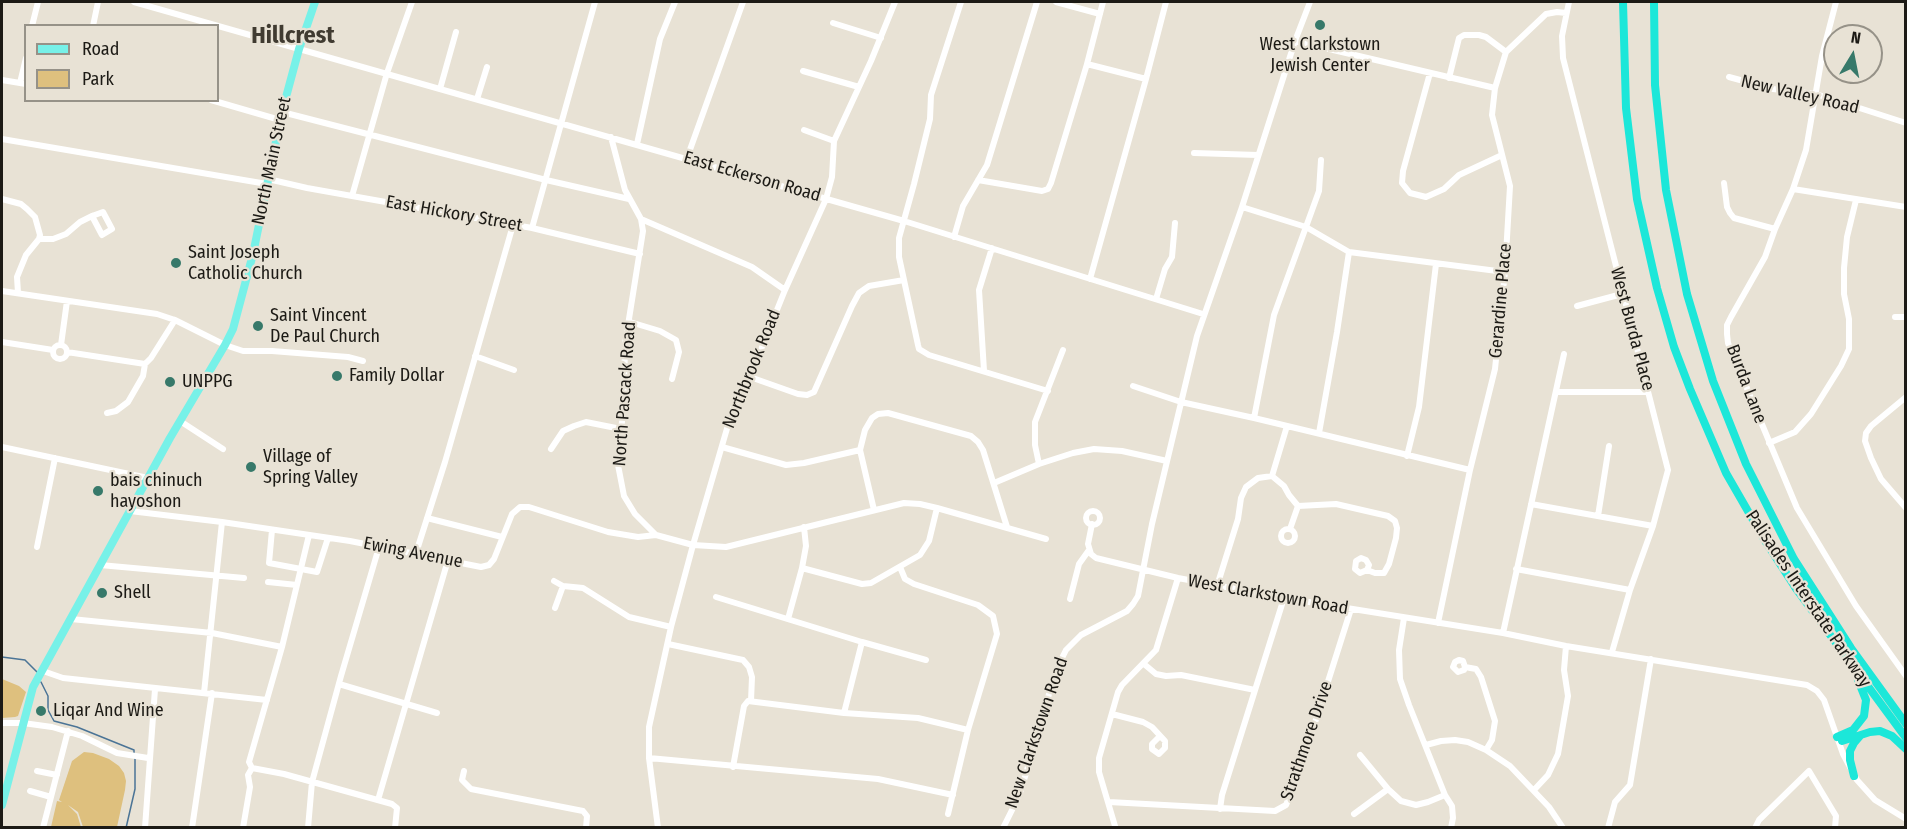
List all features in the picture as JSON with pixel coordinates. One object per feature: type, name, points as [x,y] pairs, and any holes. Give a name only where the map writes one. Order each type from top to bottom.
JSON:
[{"type":"highway","name":"Palisades Interstate Parkway","points":[[1623,2],[1624,86],[1632,169],[1646,244],[1669,332],[1698,411],[1733,487],[1772,552],[1905,738]]},
{"type":"highway","name":"Palisades Interstate Parkway","points":[[1654,2],[1655,93],[1666,190],[1681,272],[1710,374],[1743,458],[1794,559],[1855,654],[1905,724]]},
{"type":"highway","points":[[1824,627],[1858,680],[1866,700],[1865,711],[1860,722],[1838,739]]},
{"type":"highway","points":[[1838,739],[1877,731],[1887,733],[1897,739],[1905,749]]},
{"type":"highway","points":[[1854,776],[1850,749],[1867,732]]},
{"type":"main road","name":"North Main Street","points":[[2,805],[29,697],[148,478],[225,345],[239,310],[281,116],[299,49],[315,2]]},
{"type":"street","points":[[32,24],[38,2]]},
{"type":"street","points":[[93,24],[98,2]]},
{"type":"street","name":"East Eckerson Road","points":[[134,2],[211,24]]},
{"type":"street","points":[[352,196],[387,73],[412,2]]},
{"type":"street","points":[[532,228],[595,2]]},
{"type":"street","points":[[637,144],[660,39],[675,2]]},
{"type":"street","points":[[687,158],[743,2]]},
{"type":"street","points":[[804,130],[834,141],[895,2]]},
{"type":"street","points":[[961,2],[931,95],[930,119],[898,246],[919,349],[929,355],[1048,391]]},
{"type":"street","points":[[954,237],[963,206],[987,165],[1037,2]]},
{"type":"street","points":[[1056,2],[1100,14]]},
{"type":"street","points":[[978,180],[1042,191],[1048,189],[1087,64],[1103,2]]},
{"type":"street","points":[[1090,279],[1166,2]]},
{"type":"street","points":[[1144,569],[1152,524],[1203,314],[1242,207],[1294,40],[1310,2]]},
{"type":"street","name":"West Burda Place","points":[[1569,2],[1562,36],[1563,58],[1668,470],[1653,526],[1630,590],[1612,652]]},
{"type":"street","name":"Burda Lane","points":[[1836,2],[1822,56],[1806,150],[1793,189],[1765,257],[1731,317],[1727,334],[1728,343],[1769,443],[1806,525],[1856,606],[1905,676]]},
{"type":"street","points":[[1449,78],[1459,38],[1464,35],[1486,37],[1506,51],[1546,14],[1566,13]]},
{"type":"street","points":[[833,23],[881,38]]},
{"type":"street","name":"East Eckerson Road","points":[[219,26],[904,221],[1203,314]]},
{"type":"street","points":[[440,88],[456,32]]},
{"type":"street","points":[[1294,40],[1495,88]]},
{"type":"street","name":"Gerardine Place","points":[[1438,623],[1470,470],[1495,369],[1505,272],[1510,186],[1492,115],[1495,88],[1506,51]]},
{"type":"street","points":[[1087,64],[1146,79]]},
{"type":"street","points":[[477,99],[487,67]]},
{"type":"street","points":[[803,71],[859,87]]},
{"type":"street","points":[[1430,73],[1403,171],[1402,183],[1410,193],[1426,197],[1443,189],[1459,175],[1502,155]]},
{"type":"street","name":"New Valley Road","points":[[1729,77],[1773,89],[1816,94],[1905,123]]},
{"type":"street","points":[[2,80],[23,84]]},
{"type":"street","points":[[219,102],[369,135],[629,200]]},
{"type":"street","points":[[611,137],[629,200],[641,219],[752,267],[785,290]]},
{"type":"street","name":"East Hickory Street","points":[[2,139],[268,181],[532,228],[640,254]]},
{"type":"street","name":"Northbrook Road","points":[[693,545],[733,408],[750,377],[785,290],[826,199],[832,177],[834,141]]},
{"type":"street","points":[[1194,153],[1258,155]]},
{"type":"street","points":[[1254,418],[1274,315],[1319,191],[1322,160]]},
{"type":"street","points":[[1724,183],[1727,207],[1734,218],[1775,229]]},
{"type":"street","points":[[1793,189],[1905,207]]},
{"type":"street","points":[[2,199],[21,204],[35,218],[40,235],[26,255],[17,277],[18,293]]},
{"type":"street","points":[[1769,443],[1796,432],[1811,414],[1849,349],[1849,319],[1844,294],[1844,268],[1847,237],[1856,200]]},
{"type":"street","points":[[1242,207],[1306,227],[1349,252],[1505,272]]},
{"type":"street","points":[[39,239],[53,239],[60,236],[92,216]]},
{"type":"street","name":"North Pascack Road","points":[[641,219],[643,231],[625,346],[624,400],[618,465],[624,496],[635,514],[656,535]]},
{"type":"street","points":[[1156,300],[1165,269],[1172,257],[1175,223]]},
{"type":"street","points":[[416,553],[513,225]]},
{"type":"street","points":[[984,370],[979,290],[992,248]]},
{"type":"street","points":[[1319,433],[1349,252]]},
{"type":"street","points":[[1407,456],[1419,407],[1436,264]]},
{"type":"street","points":[[750,377],[798,394],[807,395],[814,392],[860,293],[869,286],[904,280]]},
{"type":"street","points":[[2,291],[157,314],[243,351],[348,357],[363,362]]},
{"type":"street","points":[[1577,306],[1622,294]]},
{"type":"street","points":[[61,345],[67,301]]},
{"type":"street","points":[[1895,317],[1905,317]]},
{"type":"street","points":[[107,413],[116,411],[128,402],[143,376],[145,364],[175,320]]},
{"type":"street","points":[[630,322],[660,331],[676,340],[679,352],[672,379]]},
{"type":"street","points":[[2,342],[53,350]]},
{"type":"street","points":[[53,350],[56,346],[61,345]]},
{"type":"street","points":[[61,345],[67,352]]},
{"type":"street","points":[[53,350],[55,356],[61,359],[67,352]]},
{"type":"street","points":[[1039,464],[1035,445],[1035,422],[1063,350]]},
{"type":"street","points":[[67,352],[145,364]]},
{"type":"street","points":[[1503,633],[1564,354]]},
{"type":"street","points":[[475,356],[514,370]]},
{"type":"street","points":[[1133,386],[1181,402],[1470,470]]},
{"type":"street","points":[[1556,392],[1648,392]]},
{"type":"street","points":[[1905,397],[1870,426],[1865,441],[1881,479],[1903,498],[1905,508]]},
{"type":"street","points":[[874,510],[860,450],[865,430],[872,418],[878,414],[888,413],[971,436],[978,442],[983,450],[1007,527]]},
{"type":"street","points":[[180,421],[223,449]]},
{"type":"street","points":[[551,449],[563,431],[586,422],[621,429]]},
{"type":"street","points":[[1272,476],[1287,426]]},
{"type":"street","points":[[1598,516],[1609,446]]},
{"type":"street","points":[[2,447],[148,478]]},
{"type":"street","points":[[722,447],[786,465],[860,450]]},
{"type":"street","points":[[994,483],[1039,464],[1094,449],[1122,451],[1167,460]]},
{"type":"street","points":[[37,547],[56,458]]},
{"type":"street","points":[[1217,585],[1246,487],[1258,478],[1272,476],[1284,486],[1288,495],[1298,506]]},
{"type":"street","points":[[656,535],[693,545],[726,547],[904,503],[937,508],[1046,539]]},
{"type":"street","points":[[1298,506],[1336,504],[1388,516],[1395,521],[1396,538],[1389,564],[1384,573],[1368,570]]},
{"type":"street","points":[[1530,504],[1653,526]]},
{"type":"street","points":[[1290,529],[1298,506]]},
{"type":"street","name":"Ewing Avenue","points":[[130,511],[328,538],[481,567],[489,565],[494,559],[512,514],[520,507],[529,507],[608,532],[638,537],[656,535]]},
{"type":"street","points":[[802,568],[862,584],[871,583],[920,555],[929,541],[937,508]]},
{"type":"street","points":[[427,518],[502,537]]},
{"type":"street","points":[[192,828],[208,693],[222,522]]},
{"type":"street","points":[[1070,599],[1078,564],[1089,550],[1092,524]]},
{"type":"street","points":[[788,619],[806,546],[804,527]]},
{"type":"street","points":[[272,530],[269,563],[317,572],[328,538]]},
{"type":"street","points":[[252,768],[249,762],[282,647],[309,536]]},
{"type":"street","points":[[658,828],[649,758],[649,727],[671,627],[693,545]]},
{"type":"street","points":[[308,828],[312,782],[379,547]]},
{"type":"street","name":"West Clarkstown Road","points":[[1089,550],[1096,558],[1178,578],[1284,598],[1807,685],[1817,691],[1824,700],[1854,776],[1871,796],[1891,811],[1905,817]]},
{"type":"street","points":[[378,800],[448,560]]},
{"type":"street","points":[[100,565],[244,578]]},
{"type":"street","points":[[900,567],[905,579],[914,584],[978,605],[993,616],[997,634],[968,730],[948,814]]},
{"type":"street","name":"New Clarkstown Road","points":[[1003,828],[1020,794],[1060,659],[1081,635],[1118,617],[1133,604],[1138,596],[1144,569]]},
{"type":"street","points":[[1516,569],[1630,590]]},
{"type":"street","points":[[1115,826],[1098,765],[1118,692],[1156,650],[1178,578]]},
{"type":"street","points":[[554,581],[563,586],[583,588],[629,617],[671,627]]},
{"type":"street","points":[[268,582],[297,585]]},
{"type":"street","points":[[555,608],[563,586]]},
{"type":"street","points":[[716,597],[926,660]]},
{"type":"street","points":[[1220,809],[1222,795],[1284,598]]},
{"type":"street","name":"Strathmore Drive","points":[[1108,802],[1275,811],[1287,805],[1351,609]]},
{"type":"street","points":[[1404,618],[1399,650],[1400,679],[1445,795],[1452,806],[1451,828]]},
{"type":"street","points":[[71,619],[212,633],[282,647]]},
{"type":"street","points":[[844,713],[862,642]]},
{"type":"street","points":[[668,644],[743,660],[752,676],[751,701]]},
{"type":"street","points":[[1534,790],[1548,775],[1558,754],[1568,696],[1564,670],[1566,646]]},
{"type":"street","points":[[1608,828],[1615,802],[1630,785],[1651,660]]},
{"type":"street","points":[[1144,664],[1156,674],[1181,675],[1255,690]]},
{"type":"street","points":[[1465,667],[1476,669],[1481,677],[1495,721],[1492,740],[1486,750]]},
{"type":"street","points":[[40,675],[267,700]]},
{"type":"street","points":[[339,684],[437,713]]},
{"type":"street","points":[[145,828],[148,758],[155,689]]},
{"type":"street","points":[[733,767],[744,706],[748,701],[844,713],[918,718],[968,730]]},
{"type":"street","points":[[1112,714],[1143,722],[1152,727],[1160,736]]},
{"type":"street","points":[[2,723],[52,727],[82,736],[117,753],[148,758]]},
{"type":"street","points":[[43,828],[68,731]]},
{"type":"street","points":[[1426,746],[1441,741],[1455,740],[1468,742],[1486,750],[1510,766],[1534,790],[1563,828]]},
{"type":"street","points":[[1360,756],[1401,801],[1416,805],[1445,795]]},
{"type":"street","points":[[649,758],[878,779],[952,795]]},
{"type":"street","points":[[252,768],[284,774],[392,804],[397,808],[395,828]]},
{"type":"street","points":[[243,828],[250,787],[248,775],[252,768]]},
{"type":"street","points":[[37,771],[57,775]]},
{"type":"street","points":[[464,771],[462,780],[471,789],[583,811],[587,816],[586,828]]},
{"type":"street","points":[[1755,828],[1759,820],[1809,771],[1836,816],[1835,828]]},
{"type":"street","points":[[1354,814],[1388,789]]},
{"type":"street","points":[[30,791],[51,797]]},
{"type":"green space","points":[[2,679],[19,686],[26,692],[18,716],[2,718]]},
{"type":"green space","points":[[84,752],[109,759],[124,773],[125,790],[117,827],[83,827],[78,812],[68,805],[77,814],[81,827],[51,827],[57,801],[62,802],[59,800],[72,761]]},
{"type":"waterway","points":[[2,657],[25,660],[37,672]]},
{"type":"waterway","points":[[41,682],[48,696],[48,710],[54,721],[77,727],[134,750],[134,753]]},
{"type":"waterway","points":[[126,828],[135,789],[135,758]]},
{"type":"place","name":"West Clarkstown Jewish Center","points":[[1320,25]]},
{"type":"place","name":"Saint Joseph Catholic Church","points":[[176,263]]},
{"type":"place","name":"Saint Vincent De Paul Church","points":[[258,326]]},
{"type":"place","name":"Family Dollar","points":[[337,376]]},
{"type":"place","name":"UNPPG","points":[[170,382]]},
{"type":"place","name":"Village of Spring Valley","points":[[251,467]]},
{"type":"place","name":"bais chinuch hayoshon","points":[[98,491]]},
{"type":"place","name":"Shell","points":[[102,593]]},
{"type":"place","name":"Liqar And Wine","points":[[41,711]]},
{"type":"district","name":"Hillcrest","points":[[293,36]]}]
